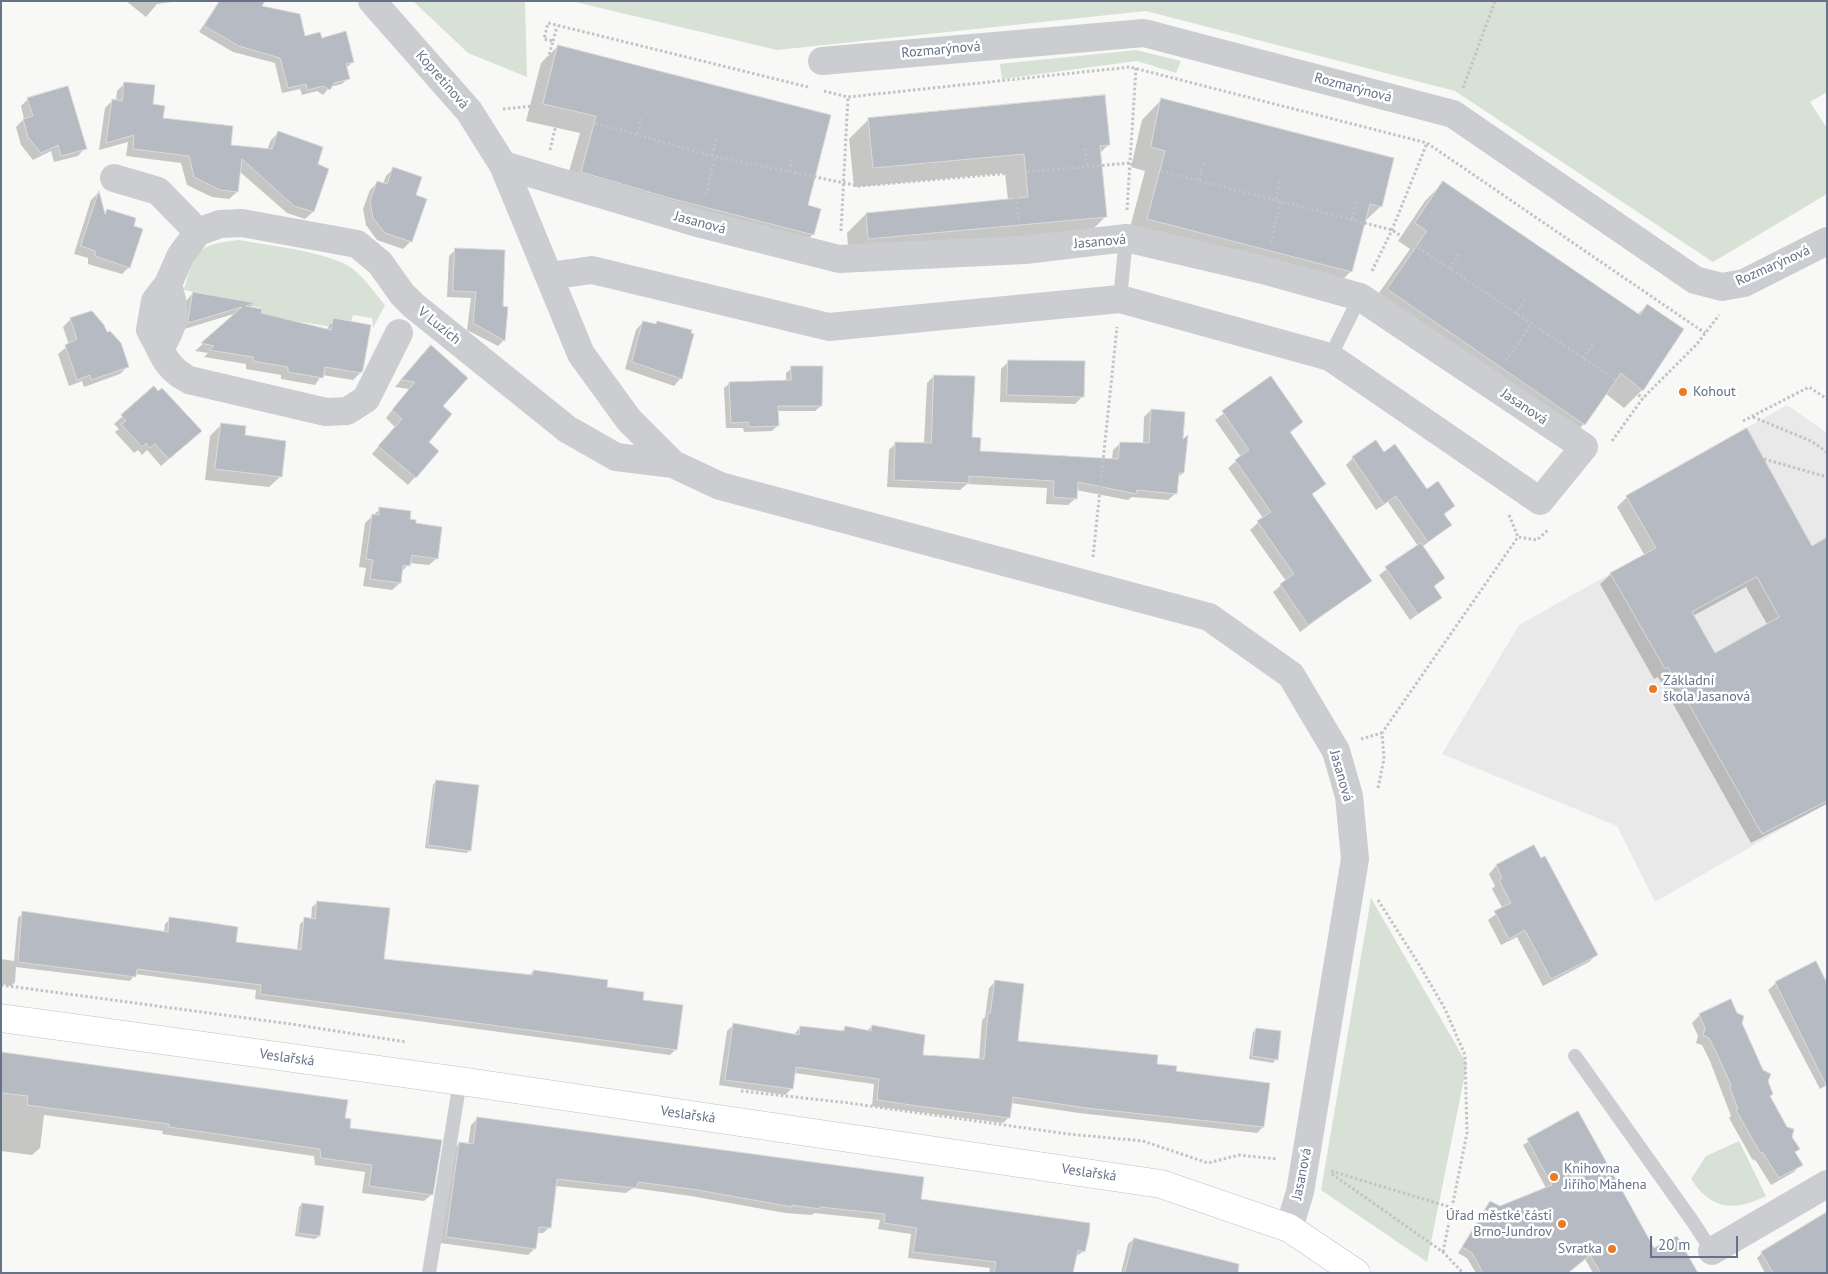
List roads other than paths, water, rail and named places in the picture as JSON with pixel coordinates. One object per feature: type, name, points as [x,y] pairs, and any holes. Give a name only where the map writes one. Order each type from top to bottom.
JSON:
[{"type":"street","name":"Kopretinová","points":[[372,1],[469,110],[503,165]]},
{"type":"street","name":"Rozmarýnová","points":[[822,61],[1144,33],[1453,114],[1695,280],[1722,287],[1744,282],[1827,242]]},
{"type":"street","name":"Jasanová","points":[[503,165],[701,224],[840,259],[1024,250],[1126,238],[1263,270],[1360,297],[1584,447],[1540,501],[1330,357],[1120,300],[828,327],[592,270],[548,276]]},
{"type":"street","name":"Jasanová","points":[[503,165],[581,354],[629,420],[673,464],[720,486],[1209,617],[1292,675],[1336,751],[1349,796],[1355,860],[1300,1192],[1289,1228]]},
{"type":"street","points":[[114,178],[158,191],[198,232],[181,255],[168,284],[155,301],[150,330],[161,347],[165,360],[174,372],[188,380],[326,412],[347,411],[366,399],[399,334]]},
{"type":"street","name":"V Luzích","points":[[198,232],[220,224],[242,223],[358,244],[380,263],[402,294],[413,305],[567,429],[616,457],[673,464]]},
{"type":"street","name":"Veslařská","points":[[1,1018],[460,1081],[1161,1184],[1246,1211],[1289,1228],[1356,1273]]},
{"type":"street","points":[[1712,1251],[1827,1184]]},
{"type":"lane","points":[[1120,300],[1126,238]]},
{"type":"lane","points":[[1330,357],[1360,297]]},
{"type":"lane","points":[[1575,1056],[1694,1222],[1712,1251]]},
{"type":"lane","points":[[429,1273],[460,1081]]},
{"type":"place","name":"Kohout","points":[[1683,392]]},
{"type":"place","name":"Základní škola Jasanová","points":[[1653,689]]},
{"type":"place","name":"Knihovna Jiřího Mahena","points":[[1554,1177]]},
{"type":"place","name":"Úřad městké části Brno-Jundrov","points":[[1562,1224]]},
{"type":"place","name":"Svratka","points":[[1612,1249]]}]
